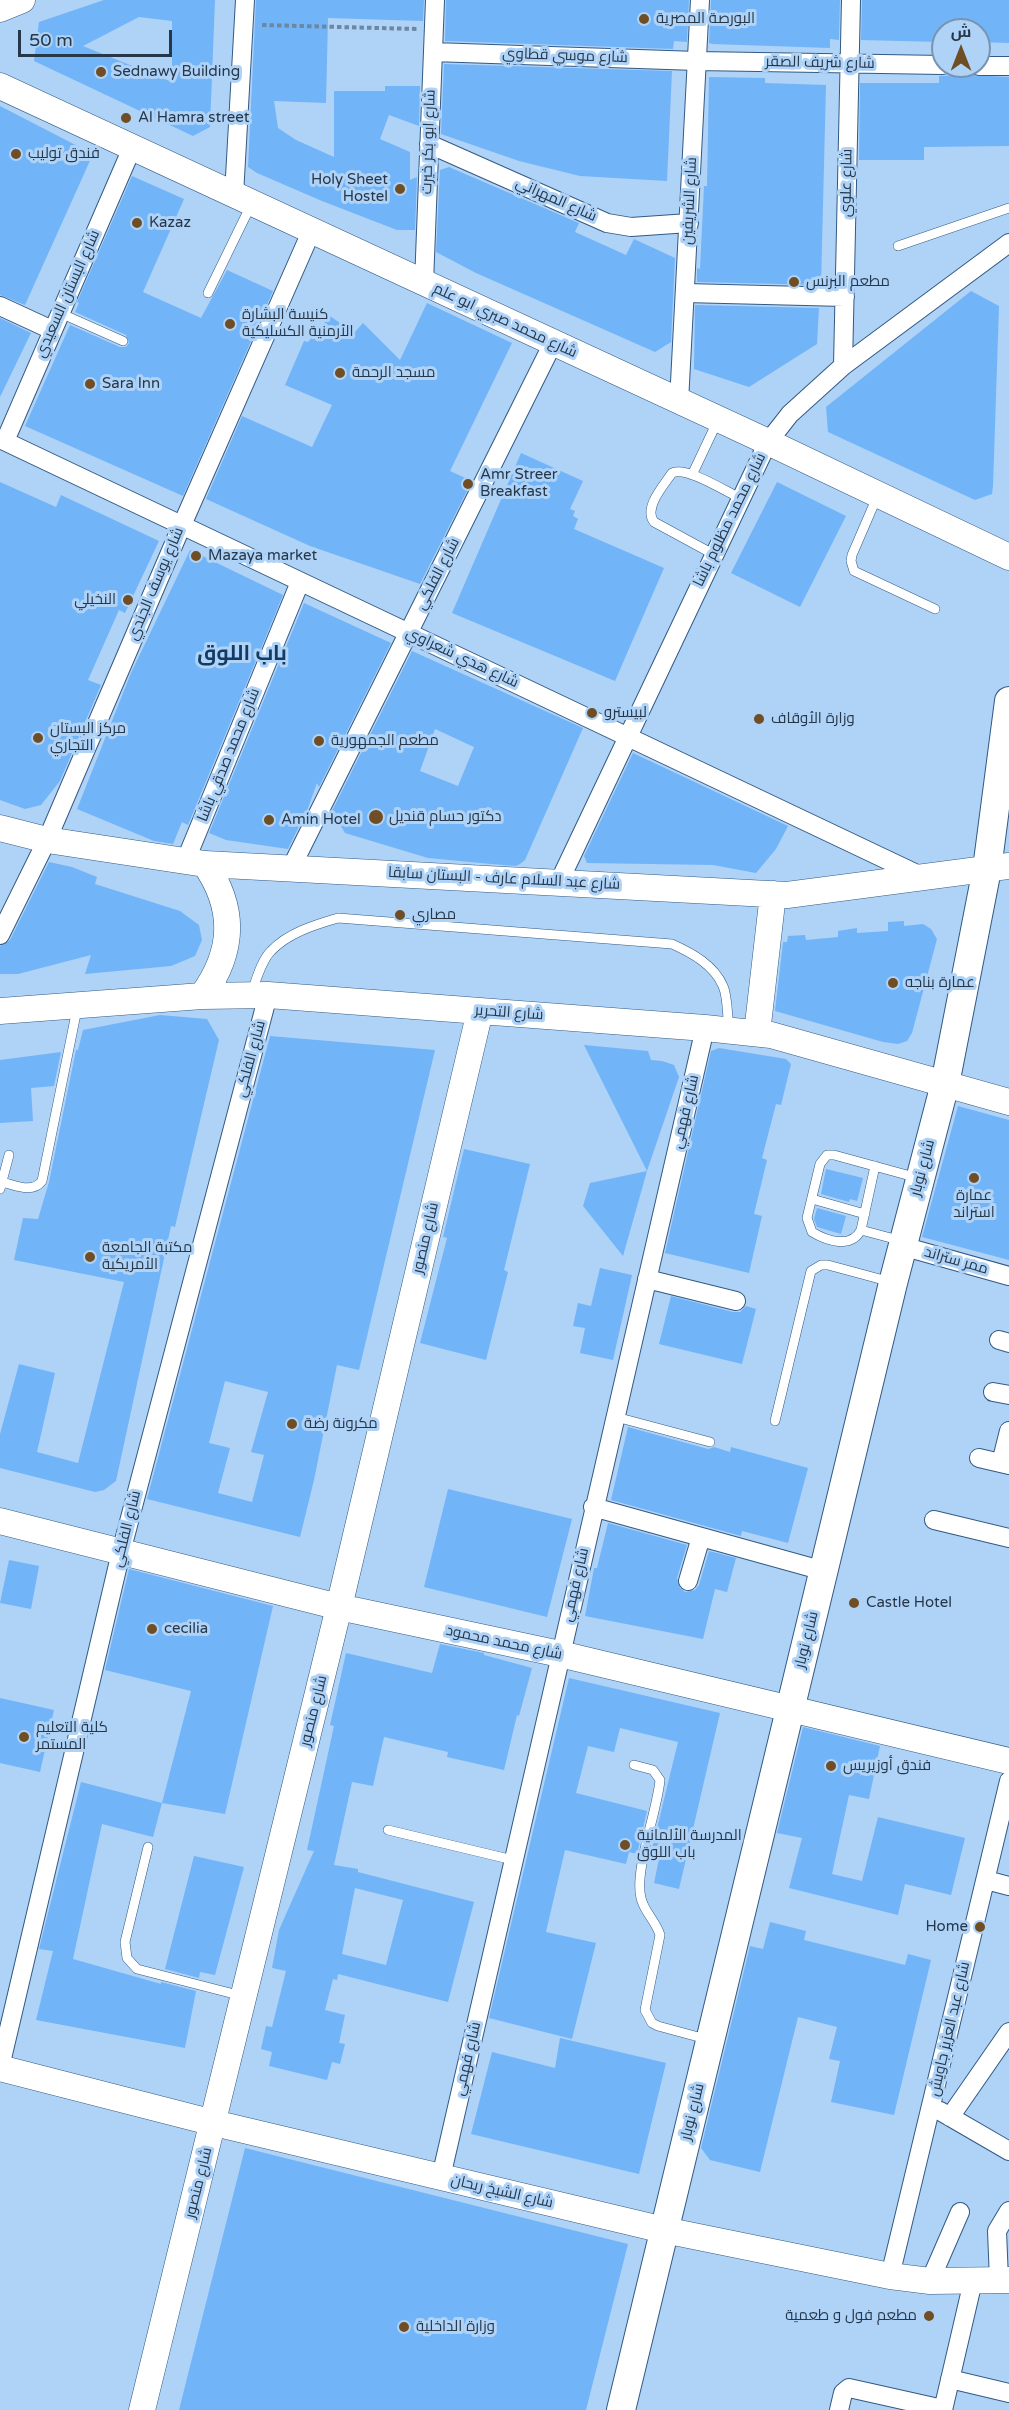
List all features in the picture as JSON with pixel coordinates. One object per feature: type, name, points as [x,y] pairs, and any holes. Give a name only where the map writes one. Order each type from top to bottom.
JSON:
[{"type":"main road","name":"شارع نوبار","points":[[621,2410],[893,1283],[998,868],[1009,703]]},
{"type":"street","points":[[0,9],[21,0]]},
{"type":"street","points":[[243,199],[245,0]]},
{"type":"street","name":"شارع ابو بكر خيرت","points":[[424,283],[435,0]]},
{"type":"street","name":"شارع الشريفين","points":[[679,402],[700,0]]},
{"type":"street","name":"شارع علوي","points":[[843,366],[851,0]]},
{"type":"street","name":"شارع موسي قطاوي","points":[[433,52],[697,61]]},
{"type":"street","name":"شارع شريف الصقر","points":[[697,61],[931,65]]},
{"type":"street","points":[[991,66],[1009,66]]},
{"type":"street","name":"شارع محمد صبري ابو علم","points":[[0,86],[768,442],[1009,557]]},
{"type":"street","name":"شارع المهراني","points":[[429,144],[607,223],[631,227],[689,223]]},
{"type":"street","name":"شارع البستان السعيدي","points":[[2,440],[132,148]]},
{"type":"street","name":"شارع يوسف الجندي","points":[[0,935],[47,840],[311,232]]},
{"type":"street","name":"شارع محمد مظلوم باشا","points":[[559,882],[768,442],[790,414],[843,366],[1009,243]]},
{"type":"street","points":[[685,293],[845,297]]},
{"type":"street","points":[[0,306],[56,321]]},
{"type":"street","name":"شارع الفلكي","points":[[291,868],[554,344]]},
{"type":"street","name":"شارع هدي شعراوي","points":[[2,440],[924,878]]},
{"type":"street","name":"شارع محمد صدقي باشا","points":[[195,863],[300,582]]},
{"type":"street","name":"شارع عبد السلام عارف - البستان سابقا","points":[[0,828],[47,840],[195,863],[773,894],[811,894],[998,868]]},
{"type":"street","points":[[195,863],[222,895],[228,931],[220,966],[202,996]]},
{"type":"street","points":[[756,1033],[773,894]]},
{"type":"street","name":"شارع الفلكي","points":[[0,2067],[121,1552],[259,995]]},
{"type":"street","name":"شارع التحرير","points":[[0,1011],[202,996],[259,995],[756,1033],[794,1040],[1009,1102]]},
{"type":"street","name":"شارع منصور","points":[[142,2410],[339,1607],[480,1011]]},
{"type":"street","name":"شارع فهمي","points":[[441,2177],[647,1279],[717,1030]]},
{"type":"street","name":"ممر ستراند","points":[[903,1244],[1009,1276]]},
{"type":"street","points":[[647,1279],[736,1300]]},
{"type":"street","points":[[979,1458],[1005,1464],[1009,1431]]},
{"type":"street","points":[[593,1507],[824,1571]]},
{"type":"street","points":[[934,1520],[1009,1538]]},
{"type":"street","name":"شارع محمد محمود","points":[[0,1521],[339,1607],[560,1654],[1009,1761]]},
{"type":"street","points":[[688,1581],[701,1537]]},
{"type":"street","name":"شارع عبد العزيز جاويش","points":[[890,2276],[1009,1781]]},
{"type":"street","points":[[986,1880],[1009,1886]]},
{"type":"street","points":[[950,2117],[1009,2032]]},
{"type":"street","name":"شارع الشيخ ريحان","points":[[0,2067],[214,2123],[664,2230],[890,2276],[930,2281],[1004,2280]]},
{"type":"street","points":[[931,2106],[1009,2151]]},
{"type":"street","points":[[1004,2280],[997,2231],[1009,2211]]},
{"type":"street","points":[[930,2281],[960,2212]]},
{"type":"street","points":[[838,2410],[843,2393],[849,2388],[943,2410],[973,2281]]},
{"type":"street","points":[[950,2379],[1009,2393]]},
{"type":"lane","points":[[208,293],[243,199]]},
{"type":"lane","points":[[898,246],[1009,208]]},
{"type":"lane","points":[[56,321],[123,341]]},
{"type":"lane","points":[[692,475],[718,420]]},
{"type":"lane","points":[[713,554],[651,518],[650,509],[672,473],[680,470],[740,498]]},
{"type":"lane","points":[[878,495],[852,555],[852,566],[859,575],[935,609]]},
{"type":"lane","points":[[259,995],[269,952],[305,929],[338,918],[672,944],[693,954],[710,968],[723,986],[717,1030]]},
{"type":"lane","points":[[9,1155],[1,1185],[28,1188],[39,1185],[42,1181],[78,1006]]},
{"type":"lane","points":[[875,1167],[861,1230],[857,1238],[846,1242],[819,1236],[812,1232],[807,1218],[820,1164],[827,1155],[875,1167],[920,1179]]},
{"type":"lane","points":[[812,1199],[865,1214]]},
{"type":"lane","points":[[861,1230],[903,1244]]},
{"type":"lane","points":[[775,1422],[811,1271],[821,1265],[828,1265],[893,1283]]},
{"type":"lane","points":[[616,1417],[710,1442]]},
{"type":"lane","points":[[634,1766],[653,1770],[660,1780],[639,1880],[644,1907],[660,1935],[645,2010],[652,2022],[658,2026],[710,2040]]},
{"type":"lane","points":[[388,1830],[513,1860]]},
{"type":"lane","points":[[148,1846],[125,1942],[127,1958],[137,1969],[245,1996]]},
{"type":"path","points":[[243,25],[434,30]]},
{"type":"building","name":"Sednawy Building","points":[[104,0],[215,0],[210,127],[193,136],[34,61],[39,22]],"holes":[[[139,17],[172,21],[172,82],[83,46]]]},
{"type":"building","points":[[256,0],[424,0],[423,21],[328,18],[326,103],[274,101],[278,128],[296,140],[334,157],[334,91],[385,91],[385,86],[420,86],[419,126],[389,115],[380,139],[410,152],[410,180],[417,177],[415,230],[397,230],[322,201],[248,167]]},
{"type":"building","points":[[446,0],[689,0],[687,42],[674,41],[673,49],[445,41]]},
{"type":"building","points":[[711,0],[840,0],[839,40],[830,39],[830,48],[712,44],[709,43]]},
{"type":"building","points":[[862,0],[1009,0],[1009,43],[991,42],[991,18],[931,18],[931,42],[861,40]]},
{"type":"building","points":[[444,64],[672,71],[667,181],[580,176],[519,161],[441,134]]},
{"type":"building","points":[[709,77],[765,78],[765,83],[826,85],[821,285],[697,282],[697,268],[700,269],[704,186],[707,186]]},
{"type":"building","points":[[1009,77],[1009,146],[924,147],[924,160],[859,160],[860,83],[939,83],[939,78]]},
{"type":"building","points":[[0,106],[93,154],[25,305],[0,295]]},
{"type":"building","points":[[449,167],[579,223],[575,232],[626,255],[634,239],[675,258],[671,342],[655,352],[476,273],[436,252],[440,170]]},
{"type":"building","points":[[132,176],[184,199],[143,292],[201,318],[227,270],[273,291],[183,496],[25,426],[70,325],[120,347],[126,347],[129,343],[126,335],[75,312],[79,303],[77,302]]},
{"type":"building","points":[[971,291],[999,306],[993,486],[992,494],[975,500],[828,432],[826,407]]},
{"type":"building","points":[[427,303],[512,343],[450,471],[472,481],[420,584],[310,546],[206,499],[242,416],[312,447],[332,405],[285,385],[304,341],[308,342],[330,316],[354,333],[363,323],[400,360]]},
{"type":"building","points":[[695,305],[819,308],[817,344],[749,387],[694,369]]},
{"type":"building","points":[[0,318],[31,333],[0,397]]},
{"type":"building","points":[[521,453],[583,481],[570,509],[575,511],[573,516],[578,519],[574,529],[664,568],[615,681],[452,613]]},
{"type":"building","points":[[0,482],[56,507],[61,495],[159,541],[125,613],[119,610],[88,680],[101,685],[60,781],[41,805],[25,809],[0,800]]},
{"type":"building","points":[[777,482],[846,516],[800,607],[731,573]]},
{"type":"building","points":[[190,550],[283,595],[188,825],[182,822],[173,844],[154,841],[77,809],[131,673]]},
{"type":"building","points":[[304,603],[391,643],[319,787],[317,783],[308,808],[288,849],[226,840],[209,833]]},
{"type":"building","points":[[412,651],[583,728],[525,860],[516,866],[428,858],[345,833],[332,811]],"holes":[[[435,729],[474,747],[458,786],[420,771]]]},
{"type":"building","points":[[633,753],[788,826],[776,849],[756,873],[713,865],[587,863],[584,856]]},
{"type":"building","points":[[49,862],[72,867],[97,877],[95,884],[180,911],[199,925],[202,940],[195,956],[171,966],[85,974],[91,955],[18,974],[0,974],[0,946],[10,940]]},
{"type":"building","name":"عمارة بناجه","points":[[904,921],[904,926],[923,924],[931,929],[937,939],[912,1033],[907,1041],[898,1044],[883,1042],[775,1011],[783,942],[787,942],[788,936],[805,935],[806,940],[838,937],[838,931],[857,928],[857,933],[888,931],[888,922]]},
{"type":"building","points":[[160,1015],[207,1019],[219,1040],[175,1227],[171,1226],[116,1481],[104,1490],[95,1492],[0,1468],[0,1434],[19,1364],[55,1373],[37,1452],[78,1463],[124,1282],[14,1260],[23,1218],[38,1219],[49,1182],[76,1050],[78,1050],[83,1030]]},
{"type":"building","points":[[270,1036],[435,1050],[359,1370],[337,1365],[300,1537],[147,1499]],"holes":[[[225,1381],[268,1392],[251,1452],[264,1455],[252,1502],[218,1493],[230,1448],[209,1443]]]},
{"type":"building","points":[[584,1045],[648,1051],[651,1060],[674,1065],[679,1077],[647,1171]]},
{"type":"building","points":[[719,1048],[786,1059],[791,1064],[781,1105],[776,1104],[762,1158],[767,1160],[754,1214],[762,1216],[749,1273],[665,1253],[711,1051]]},
{"type":"building","points":[[61,1052],[54,1086],[31,1088],[33,1121],[0,1123],[0,1060]]},
{"type":"building","name":"عمارة استراند","points":[[958,1106],[1009,1120],[1009,1260],[922,1237]]},
{"type":"building","points":[[464,1149],[530,1164],[504,1270],[508,1272],[486,1360],[420,1343],[447,1238],[443,1237]]},
{"type":"building","points":[[826,1169],[863,1178],[857,1201],[850,1199],[849,1202],[821,1194]]},
{"type":"building","points":[[647,1171],[623,1256],[583,1206],[590,1183]]},
{"type":"building","points":[[817,1208],[846,1216],[841,1234],[817,1227],[814,1219]]},
{"type":"building","points":[[600,1268],[632,1275],[613,1360],[580,1353],[585,1328],[573,1326],[578,1303],[591,1306]]},
{"type":"building","points":[[671,1296],[733,1312],[740,1312],[746,1306],[756,1309],[742,1364],[659,1344]]},
{"type":"building","points":[[628,1427],[708,1449],[714,1447],[730,1452],[731,1447],[808,1468],[788,1543],[742,1531],[741,1536],[611,1500]]},
{"type":"building","points":[[448,1489],[572,1519],[547,1617],[424,1587]]},
{"type":"building","points":[[608,1523],[687,1545],[677,1578],[680,1588],[685,1592],[695,1590],[699,1585],[709,1551],[736,1558],[727,1592],[715,1589],[703,1639],[585,1616],[594,1568],[597,1568]]},
{"type":"building","points":[[9,1560],[39,1566],[31,1609],[0,1603]]},
{"type":"building","points":[[129,1569],[273,1606],[225,1814],[162,1803],[191,1691],[105,1670]]},
{"type":"building","points":[[440,1644],[484,1653],[484,1655],[532,1668],[519,1716],[517,1715],[504,1770],[447,1757],[448,1752],[384,1737],[373,1786],[352,1782],[334,1865],[358,1869],[358,1872],[474,1902],[448,2002],[338,1974],[337,1980],[333,1979],[325,2010],[345,2015],[339,2043],[345,2044],[340,2064],[332,2062],[327,2080],[269,2066],[272,2052],[261,2049],[266,2026],[272,2027],[286,1971],[272,1968],[279,1930],[314,1851],[307,1850],[334,1726],[330,1725],[346,1653],[432,1673]],"holes":[[[355,1888],[403,1900],[386,1965],[342,1954]]]},
{"type":"building","points":[[569,1678],[720,1713],[679,1889],[654,1883],[659,1859],[650,1857],[678,1742],[620,1728],[614,1752],[588,1746],[576,1793],[647,1811],[637,1854],[629,1852],[626,1864],[565,1850],[546,1932],[596,1943],[572,2039],[489,2018]]},
{"type":"building","name":"كلية التعليم المستمر","points":[[0,1698],[54,1710],[40,1772],[0,1763]]},
{"type":"building","points":[[803,1727],[880,1746],[869,1799],[849,1795],[832,1874],[862,1881],[878,1817],[965,1838],[951,1895],[905,1884],[898,1915],[789,1888],[802,1838],[777,1833]]},
{"type":"building","points":[[81,1782],[162,1803],[153,1837],[102,1824],[73,1959],[161,1984],[161,1982],[196,1991],[185,2048],[36,2020],[53,1951],[39,1949]]},
{"type":"building","points":[[194,1856],[244,1867],[215,1975],[200,1972],[199,1978],[165,1969]]},
{"type":"building","points":[[770,1922],[806,1931],[804,1940],[905,1965],[908,1954],[931,1960],[894,2115],[831,2102],[840,2061],[829,2059],[837,2027],[798,2017],[760,2172],[710,2160],[701,2148],[750,1946],[763,1949]]},
{"type":"building","points":[[560,2038],[666,2063],[639,2174],[471,2134],[492,2052],[555,2068]]},
{"type":"building","name":"وزارة الداخلية","points":[[245,2148],[628,2244],[586,2410],[179,2410]]},
{"type":"place","name":"البورصة المصرية","points":[[644,19]]},
{"type":"place","name":"Sednawy Building","points":[[101,72]]},
{"type":"place","name":"Al Hamra street","points":[[126,118]]},
{"type":"place","name":"فندق توليب","points":[[16,154]]},
{"type":"place","name":"Holy Sheet Hostel","points":[[400,189]]},
{"type":"place","name":"Kazaz","points":[[137,223]]},
{"type":"place","name":"مطعم البرنس","points":[[794,282]]},
{"type":"place","name":"كنيسة البشارة الأرمنية الكسليكية","points":[[230,324]]},
{"type":"place","name":"مسجد الرحمة","points":[[340,373]]},
{"type":"place","name":"Sara Inn","points":[[90,384]]},
{"type":"place","name":"Amr Streer Breakfast","points":[[468,484]]},
{"type":"place","name":"Mazaya market","points":[[196,556]]},
{"type":"place","name":"النخيلي","points":[[128,600]]},
{"type":"place","name":"لبيسترو","points":[[592,713]]},
{"type":"place","name":"وزارة الأوقاف","points":[[759,719]]},
{"type":"place","name":"مركز البستان التجاري","points":[[38,738]]},
{"type":"place","name":"مطعم الجمهورية","points":[[319,741]]},
{"type":"place","name":"دكتور حسام قنديل","points":[[376,817]]},
{"type":"place","name":"Amin Hotel","points":[[269,820]]},
{"type":"place","name":"مصاري","points":[[400,915]]},
{"type":"place","name":"عمارة بناجه","points":[[893,983]]},
{"type":"place","name":"عمارة استراند","points":[[974,1178]]},
{"type":"place","name":"مكتبة الجامعة الأمريكية","points":[[90,1257]]},
{"type":"place","name":"مكرونة رضة","points":[[292,1424]]},
{"type":"place","name":"Castle Hotel","points":[[854,1603]]},
{"type":"place","name":"cecilia","points":[[152,1629]]},
{"type":"place","name":"كلية التعليم المستمر","points":[[24,1737]]},
{"type":"place","name":"فندق أوزيريس","points":[[831,1766]]},
{"type":"place","name":"المدرسة الألمانية باب اللوق","points":[[625,1845]]},
{"type":"place","name":"Home","points":[[980,1927]]},
{"type":"place","name":"مطعم فول و طعمية","points":[[929,2316]]},
{"type":"place","name":"وزارة الداخلية","points":[[404,2327]]},
{"type":"district","name":"باب اللوق","points":[[242,654]]}]
